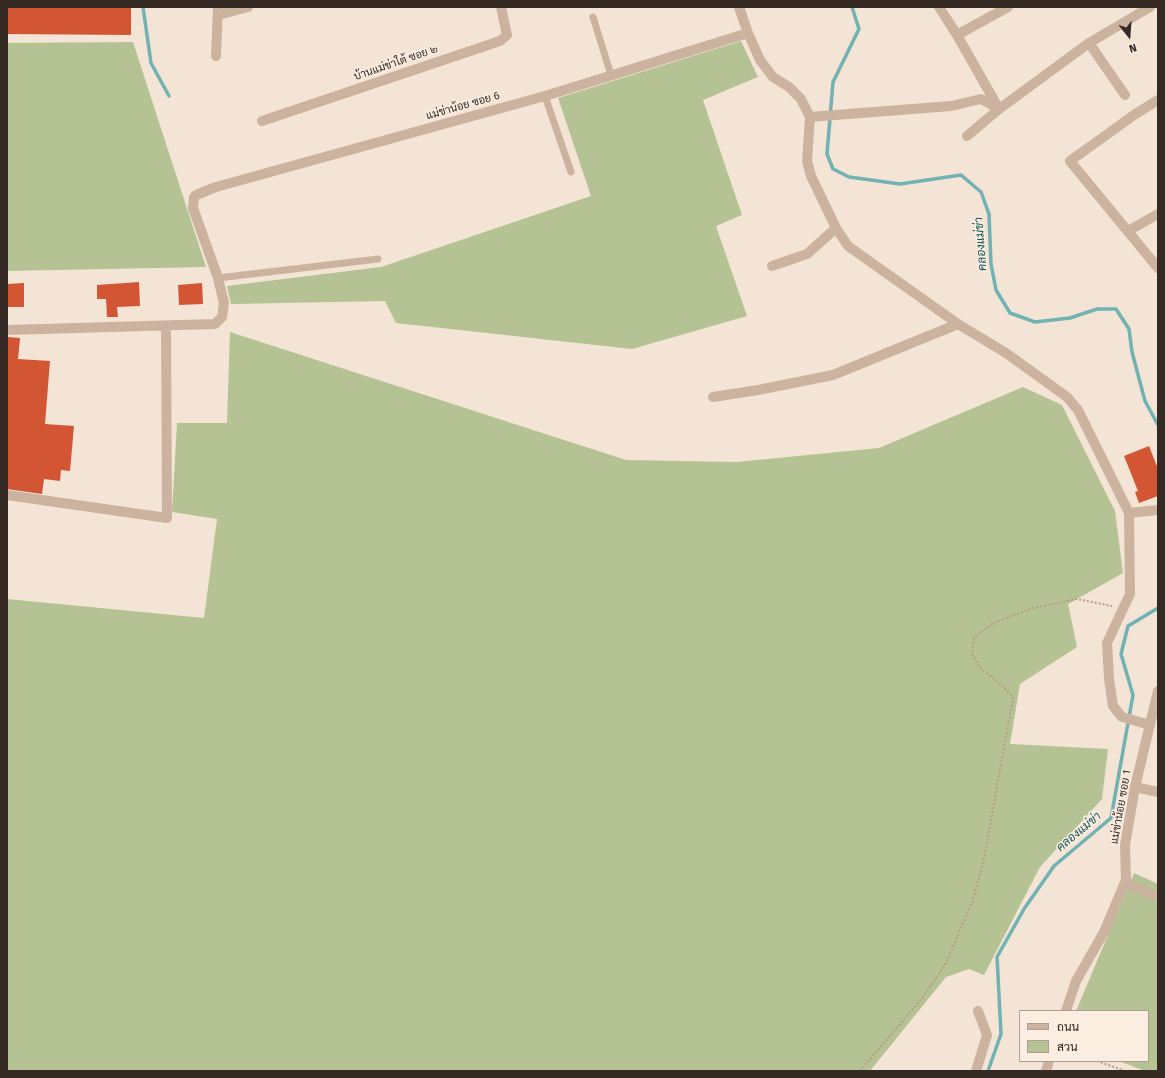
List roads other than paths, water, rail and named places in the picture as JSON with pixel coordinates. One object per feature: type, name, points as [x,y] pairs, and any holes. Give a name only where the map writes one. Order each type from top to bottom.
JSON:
[{"type":"street","points":[[216,56],[218,11],[248,7]]},
{"type":"street","name":"บ้านแม่ข่าใต้ ซอย ๒","points":[[262,121],[500,41],[507,35],[501,7]]},
{"type":"street","points":[[739,7],[748,33],[760,60],[773,77],[789,87],[801,99],[815,117],[807,161],[811,176],[836,228],[848,246],[958,324],[1006,353],[1067,397],[1078,410],[1129,513],[1130,594],[1107,643],[1109,679],[1113,706],[1122,717],[1150,725]]},
{"type":"street","points":[[939,7],[957,35],[999,109]]},
{"type":"street","points":[[957,35],[1008,7]]},
{"type":"street","points":[[967,136],[999,109],[1089,43],[1150,7]]},
{"type":"street","name":"แม่ข่าน้อย ซอย 6","points":[[218,278],[193,208],[194,197],[196,195],[216,187],[545,96],[748,33]]},
{"type":"street","points":[[1089,43],[1125,95]]},
{"type":"street","points":[[815,117],[951,106],[981,99],[999,109]]},
{"type":"street","points":[[1158,100],[1134,114],[1070,161],[1158,268]]},
{"type":"street","points":[[1128,231],[1158,214]]},
{"type":"street","points":[[772,266],[807,254],[836,228]]},
{"type":"street","points":[[7,330],[215,324],[222,317],[224,303],[218,278]]},
{"type":"street","points":[[713,397],[758,390],[833,374],[958,324]]},
{"type":"street","points":[[7,495],[167,518],[166,326]]},
{"type":"street","points":[[1129,513],[1158,510]]},
{"type":"street","name":"แม่ข่าน้อย ซอย 1","points":[[1066,1010],[1076,981],[1104,932],[1126,880],[1126,845],[1136,787],[1158,691]]},
{"type":"street","points":[[1136,787],[1158,792]]},
{"type":"street","points":[[1125,883],[1158,897]]},
{"type":"street","points":[[976,1071],[987,1035],[978,1011]]},
{"type":"lane","points":[[593,17],[612,75]]},
{"type":"lane","points":[[545,96],[571,172]]},
{"type":"lane","points":[[218,278],[378,259]]},
{"type":"waterway","points":[[143,7],[151,63],[169,96]]},
{"type":"waterway","name":"คลองแม่ข่า","points":[[852,7],[859,29],[833,82],[827,154],[833,169],[849,177],[900,184],[961,175],[981,192],[989,214],[991,264],[996,290],[1010,313],[1035,322],[1070,318],[1097,309],[1116,309],[1129,329],[1132,352],[1145,401],[1158,425]]},
{"type":"waterway","name":"คลองแม่ข่า","points":[[988,1071],[1001,1034],[997,957],[1024,909],[1054,866],[1111,818],[1133,695],[1121,654],[1128,626],[1158,608]]}]
